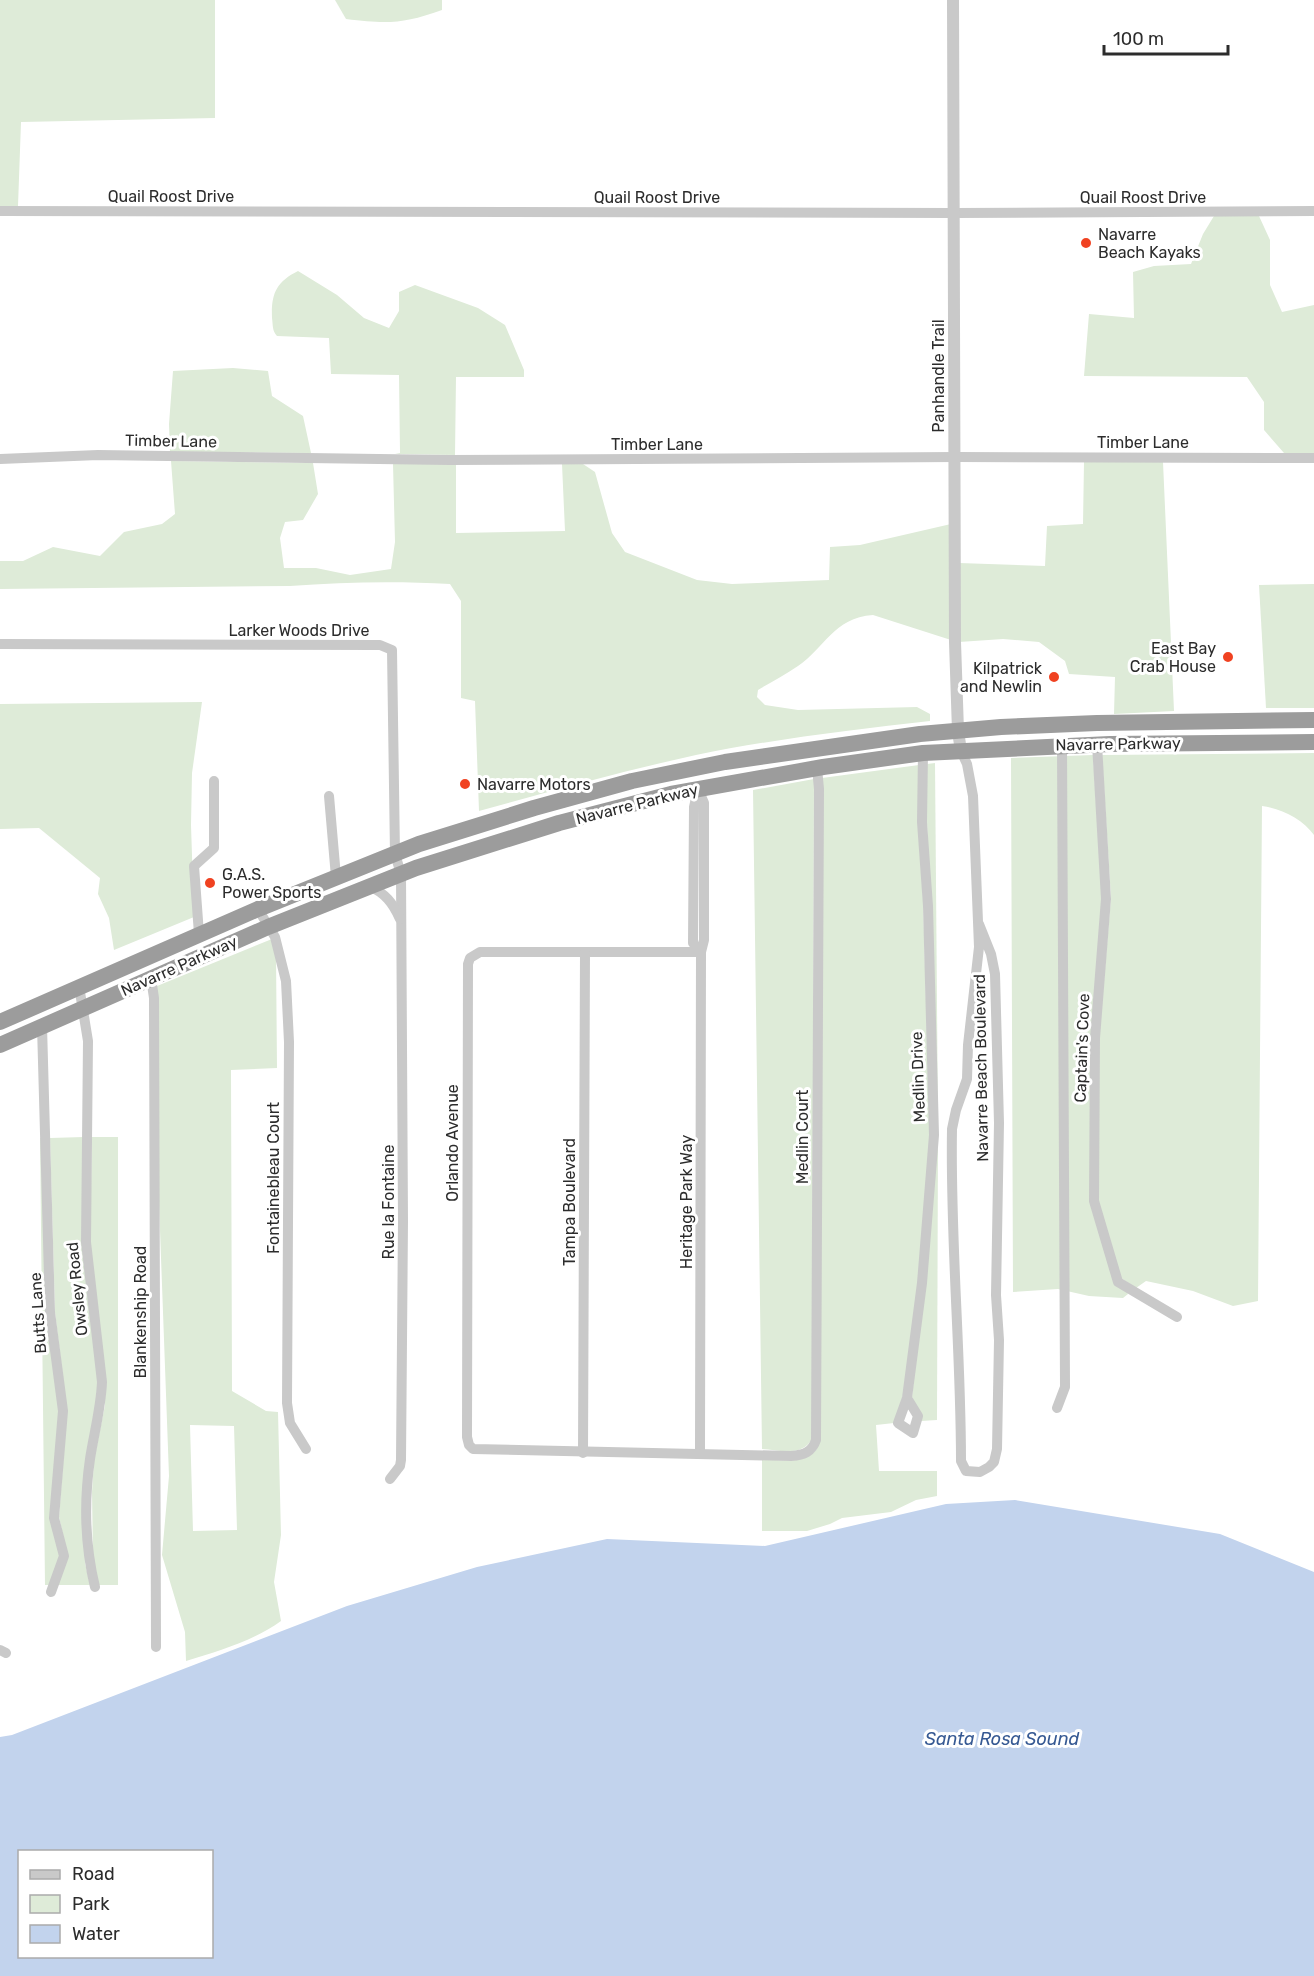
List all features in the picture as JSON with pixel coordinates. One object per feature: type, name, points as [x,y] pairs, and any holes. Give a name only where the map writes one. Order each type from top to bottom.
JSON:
[{"type":"highway","name":"Navarre Parkway","points":[[0,1022],[258,909],[395,854],[534,808],[632,781],[725,762],[884,739],[958,731],[1097,723],[1314,720]]},
{"type":"highway","points":[[632,781],[664,780],[689,784],[698,789],[708,775],[714,772],[849,749],[884,739]]},
{"type":"highway","name":"Navarre Parkway","points":[[0,1045],[268,927],[369,886],[482,846],[635,802],[817,768],[923,753],[1097,744],[1314,742]]},
{"type":"street","name":"Panhandle Trail","points":[[953,0],[955,642],[958,731],[961,751]]},
{"type":"street","name":"Quail Roost Drive","points":[[0,211],[954,213],[1314,211]]},
{"type":"street","name":"Timber Lane","points":[[0,459],[98,456],[450,460],[956,457],[1314,458]]},
{"type":"street","name":"Larker Woods Drive","points":[[0,644],[380,645],[391,648],[393,653],[395,854]]},
{"type":"street","name":"Captain's Cove","points":[[1097,744],[1107,899],[1095,1038],[1094,1201],[1118,1282],[1178,1317]]},
{"type":"street","points":[[1057,1408],[1065,1387],[1062,745]]},
{"type":"street","points":[[961,751],[967,764],[973,796],[979,924]]},
{"type":"street","name":"Medlin Drive","points":[[907,1398],[922,1283],[934,1135],[928,906],[922,822],[923,753]]},
{"type":"street","name":"Medlin Court","points":[[700,1453],[799,1456],[810,1450],[816,1440],[819,789],[817,768]]},
{"type":"street","points":[[200,934],[194,866],[214,848],[214,781]]},
{"type":"street","name":"Heritage Park Way","points":[[698,789],[704,803],[704,940],[701,951],[700,1453]]},
{"type":"street","points":[[329,796],[336,877]]},
{"type":"street","name":"Rue la Fontaine","points":[[390,1479],[400,1466],[401,1460],[403,1233],[401,874],[395,854]]},
{"type":"street","points":[[369,886],[385,894],[395,907],[402,922]]},
{"type":"street","name":"Fontainebleau Court","points":[[258,909],[275,937],[286,981],[289,1042],[288,1414],[293,1431],[306,1449]]},
{"type":"street","name":"Navarre Beach Boulevard","points":[[979,924],[996,974],[999,1123],[996,1295],[999,1381],[997,1449],[989,1467],[974,1473],[966,1471],[961,1461],[961,1392],[953,1259],[952,1145],[954,1118],[967,1079],[979,924]]},
{"type":"street","name":"Orlando Avenue","points":[[584,1453],[479,1451],[473,1449],[467,1437],[468,964],[470,958],[480,952],[701,951]]},
{"type":"street","name":"Tampa Boulevard","points":[[584,1453],[585,952]]},
{"type":"street","name":"Blankenship Road","points":[[151,978],[154,998],[156,1647]]},
{"type":"street","name":"Owsley Road","points":[[79,986],[88,1041],[86,1242],[102,1382],[87,1492],[89,1563],[95,1587]]},
{"type":"street","name":"Butts Lane","points":[[42,1026],[50,1312],[63,1411],[54,1518],[64,1556],[51,1592]]},
{"type":"street","points":[[584,1453],[700,1453]]},
{"type":"green space","points":[[0,0],[215,0],[215,118],[21,122],[18,206],[0,206]]},
{"type":"green space","points":[[335,0],[442,0],[442,10],[405,20],[360,21],[346,19]]},
{"type":"green space","points":[[1214,216],[1259,216],[1270,240],[1270,285],[1282,312],[1314,305],[1314,453],[1284,453],[1264,430],[1264,402],[1247,377],[1084,376],[1089,314],[1134,318],[1133,272],[1154,266],[1191,264],[1203,234]]},
{"type":"green space","points":[[298,271],[337,295],[364,318],[389,328],[399,311],[399,292],[415,285],[478,308],[505,325],[524,370],[524,377],[456,377],[455,455],[395,454],[400,453],[399,375],[331,374],[329,338],[277,336],[274,332],[272,310],[274,295],[280,284]]},
{"type":"green space","points":[[233,368],[268,371],[272,396],[303,416],[311,453],[170,452],[169,424],[173,371]]},
{"type":"green space","points":[[171,461],[313,463],[318,494],[303,520],[285,522],[280,538],[284,568],[316,568],[350,575],[391,569],[395,542],[393,464],[456,464],[456,533],[565,531],[562,464],[583,464],[595,472],[612,533],[625,552],[697,580],[732,584],[829,580],[830,547],[860,545],[951,524],[951,640],[873,615],[859,617],[839,628],[798,666],[758,690],[757,697],[765,705],[798,710],[917,707],[930,714],[930,721],[842,731],[725,749],[614,774],[479,811],[475,701],[461,698],[461,601],[450,584],[370,582],[290,586],[0,589],[0,561],[23,561],[53,547],[100,556],[124,532],[162,524],[175,514]]},
{"type":"green space","points":[[1084,462],[1163,462],[1174,711],[1114,714],[1115,677],[1069,674],[1065,661],[1039,642],[1003,639],[959,642],[959,563],[1045,566],[1047,526],[1083,524]]},
{"type":"green space","points":[[1314,584],[1314,708],[1266,708],[1259,585]]},
{"type":"green space","points":[[202,702],[192,773],[194,917],[114,950],[109,918],[98,894],[100,878],[39,828],[0,829],[0,704]]},
{"type":"green space","points":[[1314,753],[1314,835],[1291,815],[1262,806],[1258,1301],[1233,1306],[1193,1291],[1146,1281],[1136,1288],[1121,1278],[1098,1200],[1099,1039],[1111,898],[1102,755]]},
{"type":"green space","points":[[1093,755],[1102,899],[1090,1201],[1128,1294],[1123,1298],[1089,1296],[1058,1289],[1013,1292],[1011,758]]},
{"type":"green space","points":[[935,763],[938,1125],[927,822],[927,764]]},
{"type":"green space","points":[[919,765],[930,1135],[918,1282],[903,1395],[894,1423],[876,1425],[879,1471],[937,1471],[937,1496],[916,1500],[891,1512],[842,1518],[807,1531],[762,1531],[762,1459],[799,1459],[817,1449],[822,778]]},
{"type":"green space","points":[[814,779],[812,1439],[802,1448],[783,1451],[762,1449],[753,790]]},
{"type":"green space","points":[[272,939],[276,955],[277,1068],[231,1070],[232,1391],[266,1411],[278,1412],[281,1535],[274,1582],[281,1621],[247,1640],[186,1661],[185,1632],[162,1555],[169,1476],[159,1203],[157,986]],"holes":[[[190,1425],[234,1426],[237,1530],[193,1531]]]},
{"type":"green space","points":[[84,1137],[98,1382],[83,1512],[85,1563],[90,1585],[58,1585],[68,1557],[59,1517],[67,1411],[55,1312],[50,1138]]},
{"type":"green space","points":[[92,1137],[118,1137],[118,1585],[98,1585],[93,1562],[94,1460],[105,1405],[90,1241]]},
{"type":"green space","points":[[40,1138],[59,1411],[50,1517],[60,1555],[49,1585],[45,1585]]},
{"type":"green space","points":[[938,1140],[937,1420],[921,1421],[912,1397]]},
{"type":"water","name":"Santa Rosa Sound","points":[[1015,1500],[1220,1534],[1314,1572],[1314,1976],[0,1976],[0,1737],[12,1735],[347,1606],[477,1567],[607,1539],[765,1546],[946,1504]]},
{"type":"place","name":"Navarre Beach Kayaks","points":[[1086,243]]},
{"type":"place","name":"East Bay Crab House","points":[[1228,657]]},
{"type":"place","name":"Kilpatrick and Newlin","points":[[1054,677]]},
{"type":"place","name":"Navarre Motors","points":[[465,784]]},
{"type":"place","name":"G.A.S. Power Sports","points":[[210,883]]}]
